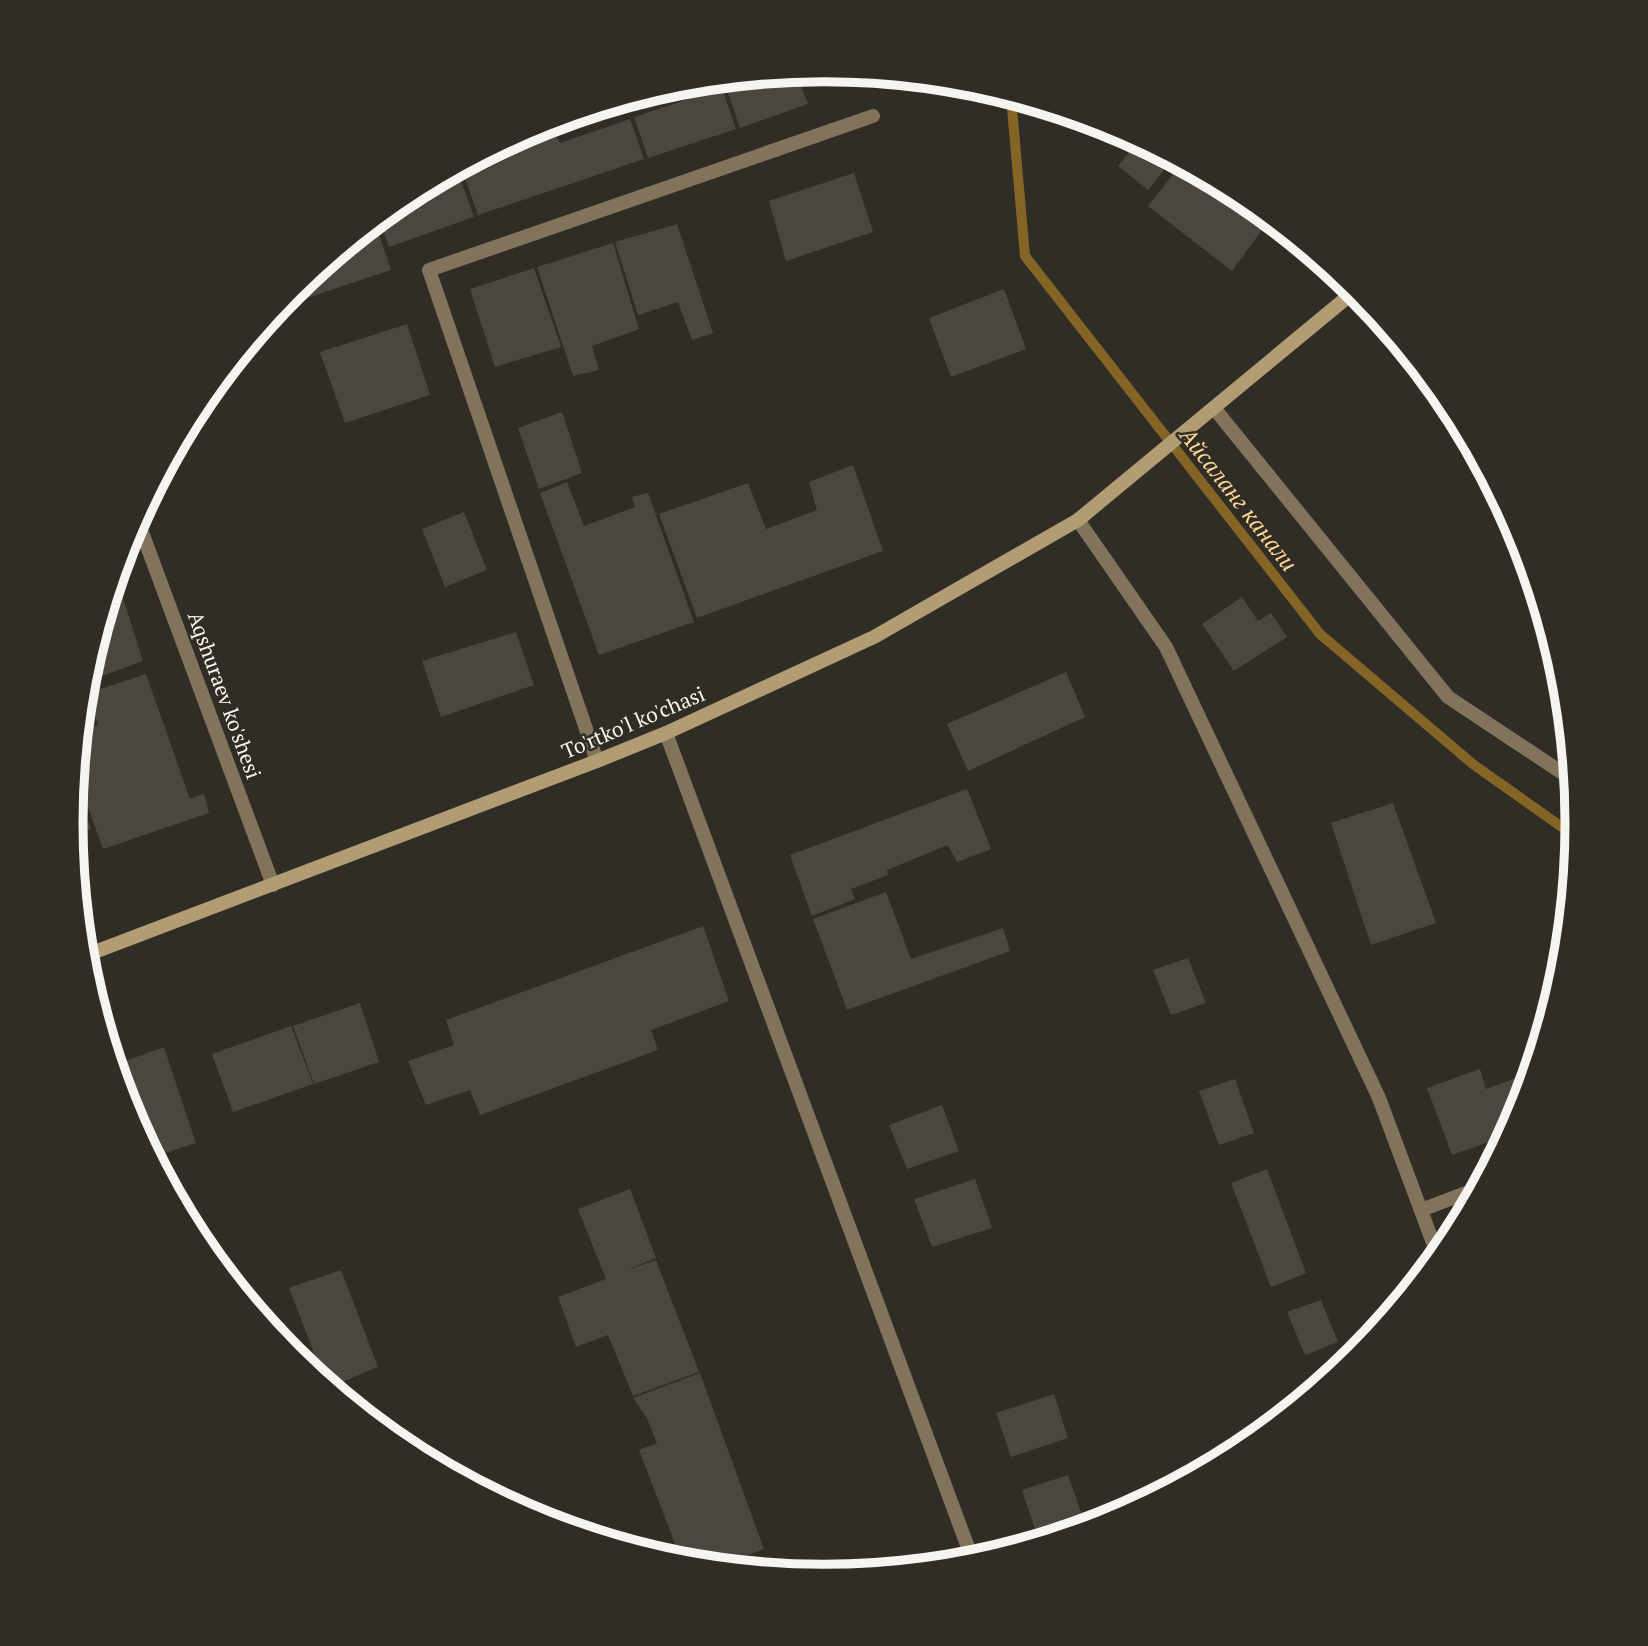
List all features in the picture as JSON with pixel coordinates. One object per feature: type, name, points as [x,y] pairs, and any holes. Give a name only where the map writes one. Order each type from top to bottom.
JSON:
[{"type":"street","points":[[597,761],[429,270],[873,116]]},
{"type":"street","name":"To'rtko'l ko'chasi","points":[[95,952],[597,761],[666,733],[874,638],[1078,520],[1347,298]]},
{"type":"street","points":[[1214,408],[1448,697],[1563,773]]},
{"type":"street","points":[[1078,520],[1166,647],[1379,1098],[1434,1244]]},
{"type":"street","name":"Aqshuraev ko'shesi","points":[[143,534],[273,885]]},
{"type":"street","points":[[666,733],[969,1550]]},
{"type":"street","points":[[1421,1210],[1466,1193]]},
{"type":"building","points":[[800,83],[808,104],[740,128],[727,89]]},
{"type":"building","points":[[723,90],[736,129],[648,158],[634,117]]},
{"type":"building","points":[[630,119],[644,159],[478,215],[464,176],[534,142],[555,135],[560,143]]},
{"type":"building","points":[[1131,150],[1167,167],[1148,190],[1118,166]]},
{"type":"building","points":[[1175,171],[1264,227],[1232,271],[1148,206]]},
{"type":"building","points":[[854,173],[873,232],[786,261],[769,201]]},
{"type":"building","points":[[460,178],[474,217],[389,247],[382,228]]},
{"type":"building","points":[[677,224],[713,333],[692,340],[678,302],[638,315],[615,242]]},
{"type":"building","points":[[378,231],[391,270],[301,300],[336,266]]},
{"type":"building","points":[[613,243],[639,329],[592,346],[599,370],[573,376],[537,267]]},
{"type":"building","points":[[534,268],[561,347],[495,367],[470,289]]},
{"type":"building","points":[[1004,289],[1026,349],[951,377],[929,318]]},
{"type":"building","points":[[407,324],[430,395],[345,423],[320,352]]},
{"type":"building","points":[[562,412],[582,473],[539,489],[518,428]]},
{"type":"building","points":[[853,465],[883,551],[697,618],[659,514],[748,483],[766,529],[817,510],[809,482]]},
{"type":"building","points":[[567,482],[584,526],[635,507],[632,497],[648,493],[694,622],[599,655],[540,493]]},
{"type":"building","points":[[464,512],[487,570],[445,587],[422,529]]},
{"type":"building","points":[[121,591],[143,661],[99,677],[108,631]]},
{"type":"building","points":[[1242,597],[1258,621],[1271,613],[1287,637],[1234,671],[1202,624]]},
{"type":"building","points":[[516,632],[534,685],[441,717],[422,661]]},
{"type":"building","points":[[1066,672],[1085,717],[968,771],[947,724]]},
{"type":"building","points":[[146,674],[190,799],[204,794],[209,813],[103,849],[84,797],[90,728],[98,725],[93,708],[95,691]]},
{"type":"building","points":[[967,789],[991,849],[957,862],[948,845],[887,870],[888,875],[851,889],[855,899],[812,916],[790,855]]},
{"type":"building","points":[[1393,803],[1436,923],[1371,945],[1331,823]]},
{"type":"building","points":[[84,809],[91,829],[83,832]]},
{"type":"building","points":[[886,892],[911,959],[1003,928],[1010,951],[847,1010],[813,919]]},
{"type":"building","points":[[703,926],[729,1001],[651,1030],[658,1050],[480,1115],[470,1090],[426,1105],[408,1061],[454,1045],[446,1020]]},
{"type":"building","points":[[1188,958],[1206,1003],[1171,1015],[1153,970]]},
{"type":"building","points":[[360,1003],[379,1062],[314,1084],[293,1026]]},
{"type":"building","points":[[291,1026],[313,1084],[233,1112],[212,1054]]},
{"type":"building","points":[[164,1047],[196,1143],[162,1154],[123,1062]]},
{"type":"building","points":[[1480,1069],[1486,1089],[1519,1077],[1493,1141],[1452,1155],[1427,1088]]},
{"type":"building","points":[[1235,1079],[1254,1133],[1219,1145],[1199,1091]]},
{"type":"building","points":[[942,1105],[959,1151],[907,1169],[889,1125]]},
{"type":"building","points":[[1267,1169],[1306,1273],[1271,1287],[1231,1183]]},
{"type":"building","points":[[975,1179],[992,1228],[932,1247],[914,1199]]},
{"type":"building","points":[[630,1189],[656,1258],[624,1271],[656,1260],[699,1372],[633,1396],[608,1335],[576,1347],[558,1297],[606,1279],[578,1209]]},
{"type":"building","points":[[341,1270],[378,1367],[340,1383],[336,1380],[318,1364],[289,1288]]},
{"type":"building","points":[[1321,1300],[1338,1342],[1305,1355],[1287,1312]]},
{"type":"building","points":[[285,1323],[290,1336],[280,1325]]},
{"type":"building","points":[[700,1373],[764,1549],[740,1558],[677,1550],[639,1450],[657,1443],[647,1418],[633,1398]]},
{"type":"building","points":[[1054,1394],[1068,1438],[1011,1457],[996,1413]]},
{"type":"building","points":[[1068,1475],[1082,1516],[1036,1532],[1022,1490]]},
{"type":"waterway","name":"Айсаланг канали","points":[[1012,106],[1025,256],[1320,634],[1474,765],[1565,829]]}]
